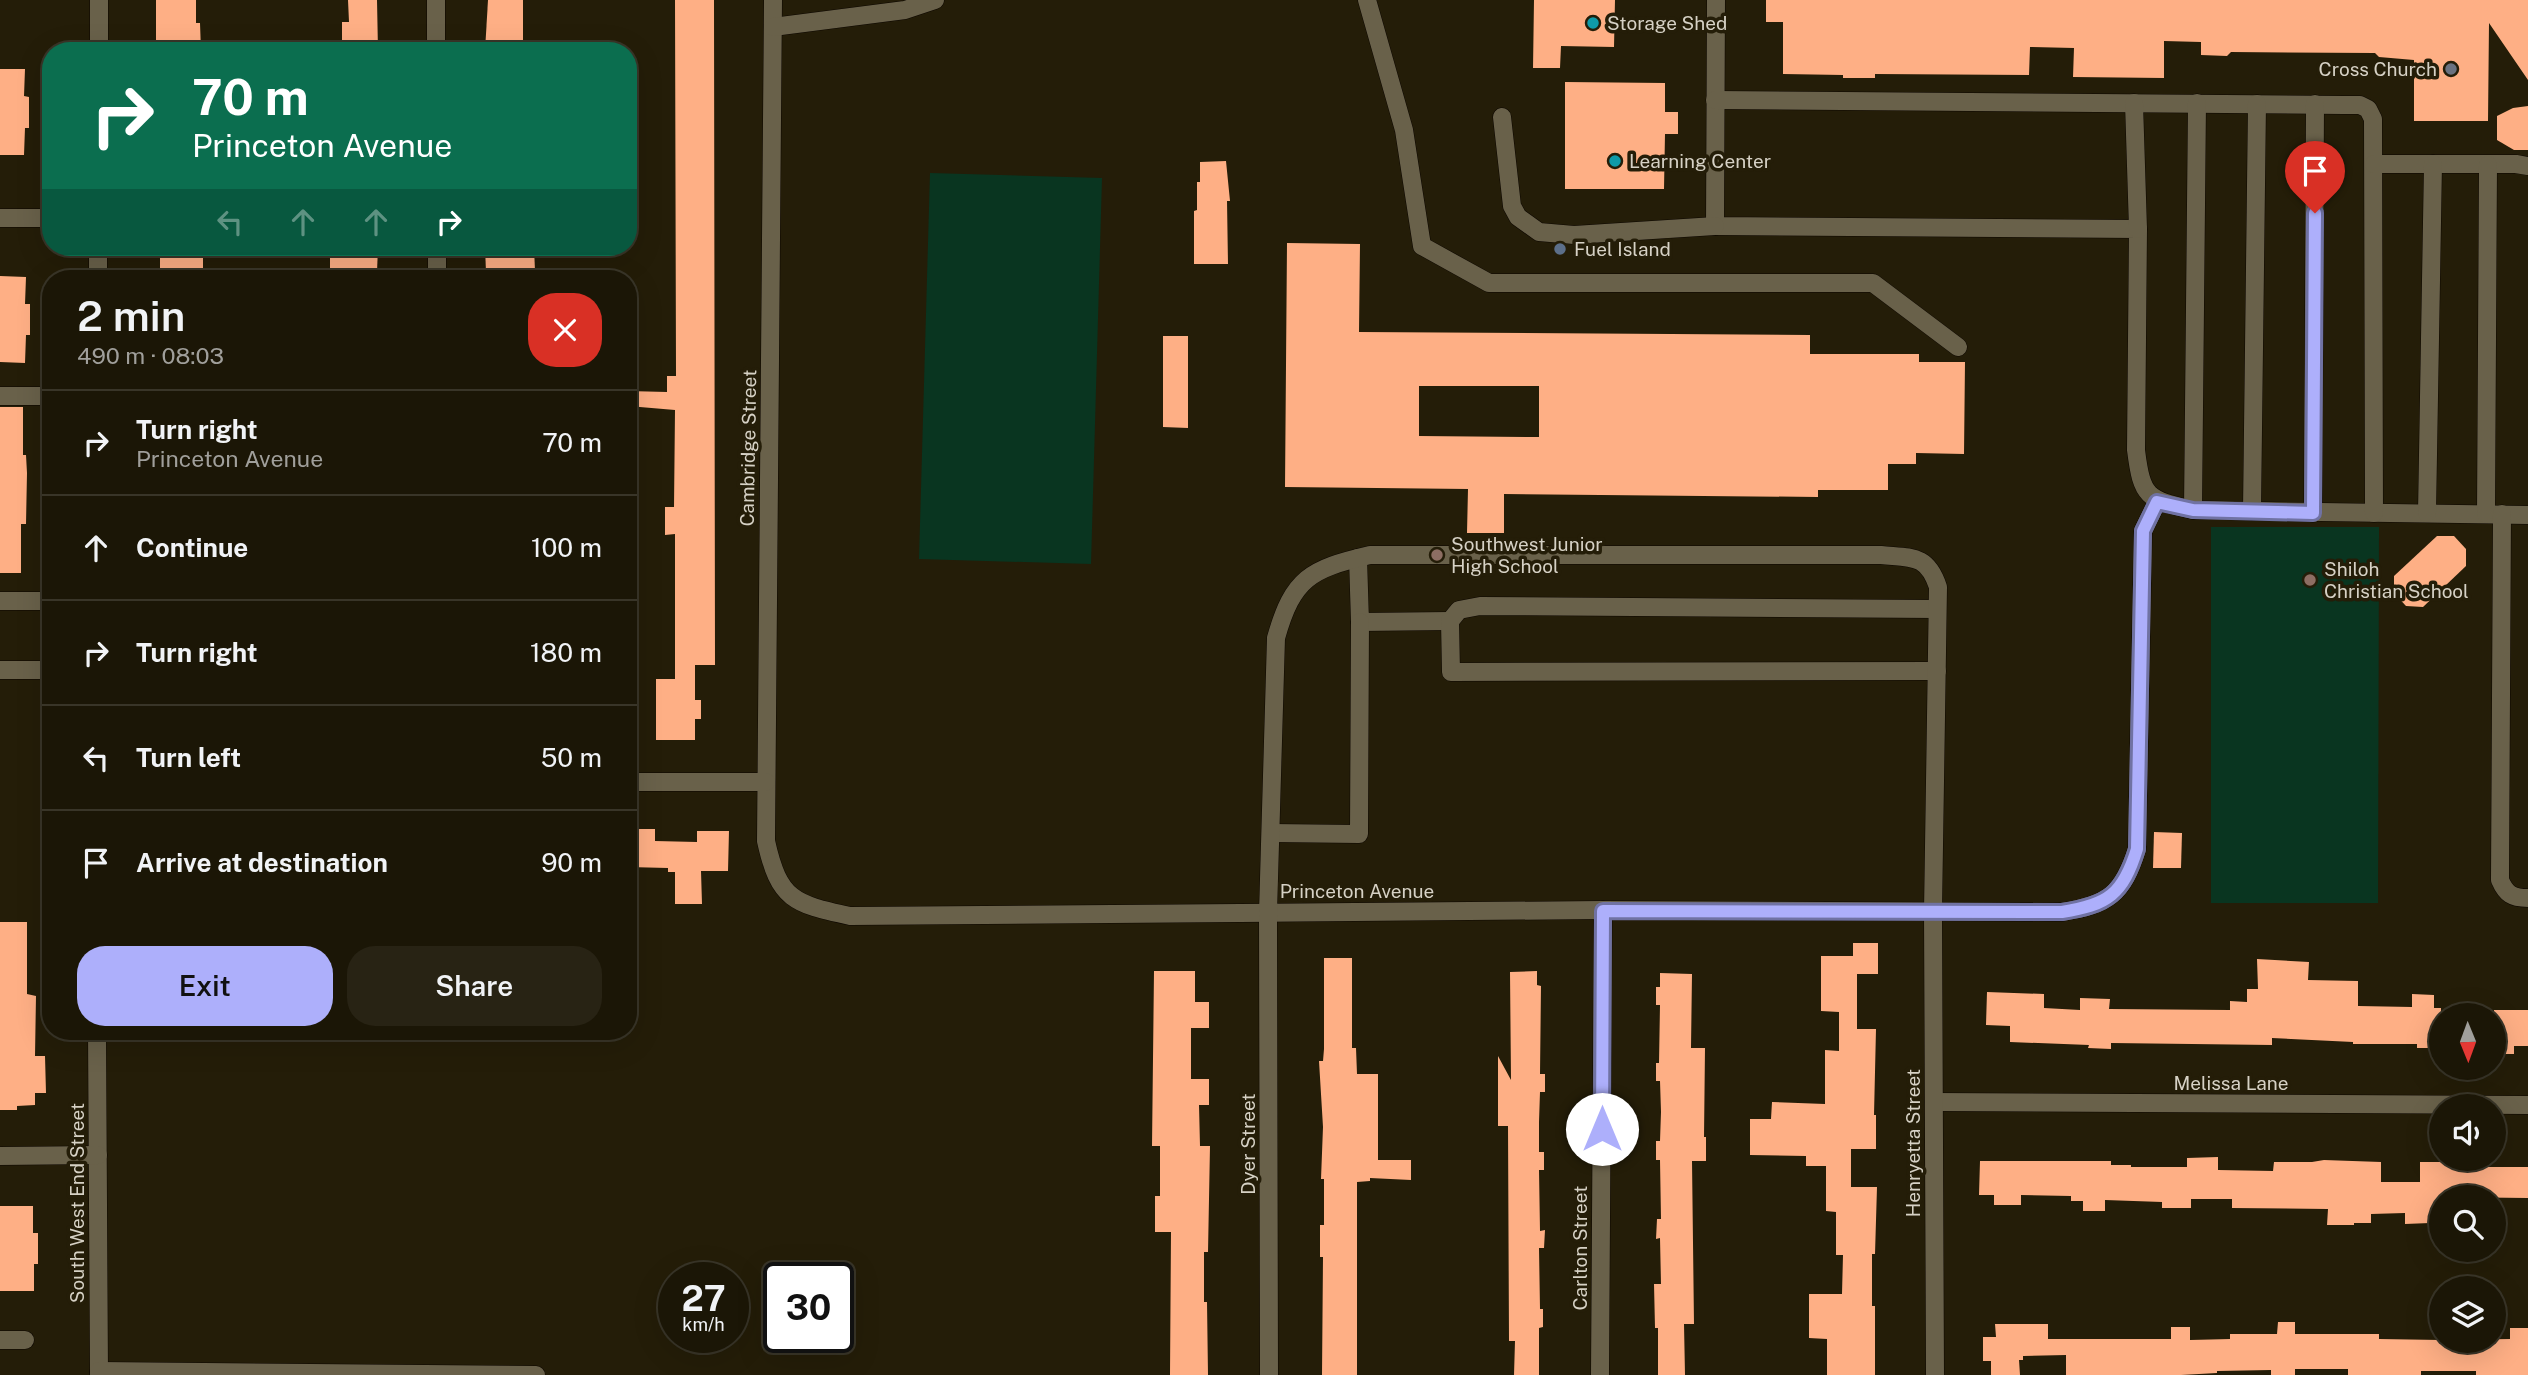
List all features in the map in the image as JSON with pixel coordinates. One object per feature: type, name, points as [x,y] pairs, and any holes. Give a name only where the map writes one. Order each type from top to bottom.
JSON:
[{"type":"street","points":[[99,0],[99,42]]},
{"type":"street","points":[[436,0],[436,42]]},
{"type":"street","name":"Cambridge Street","points":[[773,0],[766,841],[773,871],[786,892]]},
{"type":"street","points":[[773,27],[905,10],[935,0]]},
{"type":"street","points":[[1367,0],[1404,130],[1422,246],[1489,283],[1873,284],[1958,347]]},
{"type":"street","points":[[1715,226],[1716,0]]},
{"type":"street","points":[[1716,100],[2315,104],[2360,105],[2368,109],[2373,119],[2374,164],[2374,513]]},
{"type":"street","points":[[2134,103],[2138,229],[2136,450],[2140,481],[2157,502],[2193,510],[2528,515]]},
{"type":"street","points":[[2193,510],[2197,103]]},
{"type":"street","points":[[2252,511],[2257,104]]},
{"type":"street","points":[[2313,513],[2315,104]]},
{"type":"street","points":[[1502,117],[1512,206],[1518,217],[1539,232],[1574,235],[1715,226],[2138,229]]},
{"type":"street","points":[[2374,164],[2528,166]]},
{"type":"street","points":[[2427,513],[2433,164]]},
{"type":"street","points":[[2488,164],[2500,880],[2505,893],[2515,898],[2528,898]]},
{"type":"street","points":[[0,218],[42,218]]},
{"type":"street","points":[[0,396],[42,396]]},
{"type":"street","name":"Princeton Avenue","points":[[786,892],[813,908],[850,916],[1603,911],[2062,912],[2090,908],[2114,894],[2129,874],[2137,849],[2143,531],[2157,502]]},
{"type":"street","name":"Henryetta Street","points":[[1357,558],[1370,555],[1881,555],[1919,558],[1933,571],[1938,587],[1933,911],[1935,1375]]},
{"type":"street","points":[[1271,833],[1359,834],[1360,622],[1357,558]]},
{"type":"street","name":"Dyer Street","points":[[1269,1375],[1268,913],[1276,638],[1284,608],[1301,583],[1331,565],[1357,558]]},
{"type":"street","points":[[0,601],[42,601]]},
{"type":"street","points":[[1937,610],[1480,606],[1460,610],[1450,621],[1451,672],[1937,671]]},
{"type":"street","points":[[1360,622],[1450,621]]},
{"type":"street","points":[[0,670],[42,670]]},
{"type":"street","points":[[637,782],[766,782]]},
{"type":"street","name":"Carlton Street","points":[[1601,1375],[1603,911]]},
{"type":"street","name":"South West End Street","points":[[97,1040],[99,1373]]},
{"type":"street","name":"Melissa Lane","points":[[1934,1102],[2528,1105]]},
{"type":"street","points":[[0,1156],[98,1155]]},
{"type":"street","points":[[0,1340],[25,1340]]},
{"type":"street","points":[[99,1373],[536,1375]]},
{"type":"green space","points":[[930,173],[1102,178],[1091,564],[919,559]]},
{"type":"green space","points":[[2211,527],[2379,527],[2378,903],[2211,903]]},
{"type":"building","points":[[156,0],[196,0],[196,23],[200,23],[201,42],[156,42]]},
{"type":"building","points":[[348,0],[377,0],[378,42],[342,42],[342,22],[349,22]]},
{"type":"building","points":[[488,0],[523,0],[523,42],[486,42]]},
{"type":"building","points":[[675,0],[714,0],[715,665],[695,665],[695,700],[701,700],[701,719],[695,719],[695,740],[656,740],[656,679],[675,679],[675,534],[665,535],[665,507],[674,507],[675,410],[637,407],[637,391],[667,392],[667,376],[676,376]]},
{"type":"building","points":[[1534,0],[1615,0],[1614,47],[1561,46],[1560,68],[1533,68]]},
{"type":"building","points":[[1766,0],[2528,0],[2528,80],[2489,23],[2488,121],[2414,121],[2414,60],[2379,57],[2375,53],[2231,52],[2227,56],[2201,55],[2201,42],[2164,41],[2164,78],[2073,77],[2074,48],[2030,47],[2029,75],[1875,74],[1875,78],[1843,78],[1843,75],[1783,74],[1783,22],[1766,22]]},
{"type":"building","points":[[0,69],[25,69],[24,96],[29,97],[29,128],[25,128],[24,155],[0,155]]},
{"type":"building","name":"Learning Center","points":[[1565,82],[1665,83],[1665,112],[1678,112],[1678,134],[1665,134],[1664,189],[1565,189]]},
{"type":"building","points":[[2528,106],[2528,150],[2514,150],[2497,140],[2497,116],[2513,108]]},
{"type":"building","points":[[1226,161],[1230,201],[1227,201],[1228,264],[1194,264],[1194,211],[1197,210],[1200,162]]},
{"type":"building","points":[[1287,243],[1360,244],[1359,332],[1810,335],[1810,354],[1919,354],[1919,362],[1965,362],[1964,454],[1916,453],[1916,464],[1888,464],[1888,490],[1818,490],[1818,497],[1504,494],[1504,533],[1467,533],[1468,489],[1285,487]],"holes":[[[1419,386],[1539,386],[1539,437],[1419,436]]]},
{"type":"building","points":[[160,256],[203,256],[203,270],[160,270]]},
{"type":"building","points":[[330,256],[378,256],[377,270],[330,270]]},
{"type":"building","points":[[485,256],[534,256],[535,270],[486,270]]},
{"type":"building","points":[[0,276],[26,277],[25,304],[30,304],[30,335],[26,335],[25,363],[0,362]]},
{"type":"building","points":[[1163,336],[1188,336],[1188,428],[1163,427]]},
{"type":"building","points":[[0,407],[23,407],[23,455],[26,455],[27,473],[26,524],[21,524],[21,573],[0,573]]},
{"type":"building","points":[[2437,536],[2454,536],[2466,549],[2466,566],[2423,607],[2406,606],[2394,593],[2394,576]]},
{"type":"building","points":[[637,829],[655,829],[655,841],[697,842],[697,831],[729,831],[728,871],[701,871],[702,904],[675,904],[675,872],[668,872],[668,868],[637,867]]},
{"type":"building","points":[[2154,832],[2182,833],[2181,868],[2153,868]]},
{"type":"building","points":[[0,922],[27,922],[27,994],[36,996],[35,1056],[45,1056],[46,1093],[35,1093],[35,1105],[17,1106],[17,1110],[0,1110]]},
{"type":"building","points":[[1853,943],[1878,943],[1878,974],[1857,974],[1857,1029],[1876,1029],[1876,1149],[1851,1149],[1851,1187],[1877,1187],[1875,1254],[1872,1254],[1875,1375],[1827,1375],[1827,1339],[1809,1338],[1809,1294],[1842,1294],[1843,1255],[1836,1255],[1836,1212],[1826,1211],[1826,1166],[1806,1166],[1806,1156],[1750,1155],[1750,1119],[1771,1119],[1772,1102],[1825,1104],[1825,1050],[1839,1051],[1839,1012],[1821,1011],[1821,956],[1853,956]]},
{"type":"building","points":[[1324,958],[1352,958],[1352,1048],[1356,1048],[1357,1074],[1378,1074],[1378,1160],[1411,1160],[1411,1180],[1370,1178],[1370,1181],[1357,1182],[1357,1375],[1322,1375],[1323,1257],[1320,1257],[1320,1225],[1324,1225],[1324,1179],[1321,1179],[1323,1127],[1319,1061],[1323,1061],[1324,1049]]},
{"type":"building","points":[[2257,959],[2309,962],[2308,980],[2358,981],[2358,1006],[2412,1007],[2412,994],[2434,995],[2434,1003],[2429,1003],[2429,1048],[2417,1048],[2417,1044],[2353,1044],[2272,1038],[2272,1045],[2111,1043],[2111,1049],[2088,1048],[2089,1045],[2010,1042],[2010,1026],[1986,1025],[1987,992],[2044,994],[2044,1008],[2080,1010],[2080,998],[2110,999],[2109,1009],[2230,1010],[2230,1001],[2247,1002],[2247,989],[2258,989]]},
{"type":"building","points":[[1154,971],[1195,971],[1195,1002],[1209,1002],[1209,1028],[1191,1028],[1191,1079],[1209,1079],[1209,1105],[1199,1105],[1200,1146],[1210,1146],[1208,1252],[1204,1252],[1208,1375],[1170,1375],[1171,1232],[1155,1232],[1155,1196],[1160,1196],[1160,1146],[1152,1146]]},
{"type":"building","points":[[1537,971],[1537,985],[1541,986],[1540,1074],[1545,1074],[1545,1092],[1540,1092],[1539,1122],[1539,1152],[1544,1152],[1544,1170],[1539,1170],[1540,1231],[1545,1230],[1544,1248],[1539,1248],[1543,1327],[1539,1328],[1539,1375],[1514,1375],[1515,1341],[1509,1341],[1508,1126],[1498,1126],[1498,1056],[1511,1080],[1510,972]]},
{"type":"building","points":[[1660,973],[1692,974],[1691,1048],[1705,1048],[1706,1161],[1692,1161],[1694,1324],[1684,1324],[1685,1375],[1658,1375],[1658,1328],[1655,1328],[1654,1284],[1661,1284],[1660,1238],[1656,1239],[1657,1219],[1661,1219],[1660,1160],[1656,1160],[1661,1112],[1660,1081],[1656,1081],[1660,1005],[1656,1005],[1656,987],[1660,987]]},
{"type":"building","points":[[2506,1010],[2528,1010],[2528,1046],[2514,1046],[2514,1054],[2506,1054]]},
{"type":"building","points":[[2218,1157],[2218,1170],[2273,1171],[2274,1162],[2381,1162],[2381,1182],[2420,1182],[2420,1162],[2429,1162],[2429,1171],[2506,1171],[2506,1167],[2528,1167],[2528,1198],[2506,1198],[2506,1185],[2429,1185],[2429,1223],[2405,1224],[2405,1213],[2371,1214],[2371,1223],[2327,1225],[2328,1209],[2232,1208],[2232,1199],[2191,1199],[2191,1208],[2162,1208],[2162,1202],[2105,1200],[2105,1211],[2083,1211],[2083,1201],[2071,1201],[2071,1196],[2021,1195],[2021,1205],[1994,1205],[1994,1195],[1979,1195],[1980,1161],[2111,1161],[2111,1165],[2131,1167],[2187,1167],[2187,1158]]},
{"type":"building","points":[[0,1206],[33,1206],[33,1233],[38,1233],[38,1264],[34,1264],[34,1291],[0,1291]]},
{"type":"building","points":[[2278,1322],[2295,1322],[2295,1334],[2379,1334],[2379,1339],[2429,1340],[2429,1353],[2506,1353],[2506,1339],[2510,1339],[2510,1328],[2528,1328],[2528,1375],[2421,1371],[2421,1375],[2348,1375],[2348,1369],[2295,1369],[2295,1375],[2271,1375],[2271,1370],[2181,1375],[2066,1375],[2066,1355],[2023,1356],[2023,1360],[2019,1360],[2020,1375],[1991,1375],[1991,1361],[1983,1361],[1983,1337],[1996,1337],[1995,1324],[2048,1324],[2048,1339],[2171,1339],[2171,1327],[2190,1327],[2190,1340],[2230,1339],[2230,1334],[2277,1334]]},
{"type":"place","name":"Storage Shed","points":[[1593,23]]},
{"type":"place","name":"Cross Church","points":[[2451,69]]},
{"type":"place","name":"Learning Center","points":[[1615,161]]},
{"type":"place","name":"Fuel Island","points":[[1560,249]]},
{"type":"place","name":"Southwest Junior High School","points":[[1437,555]]},
{"type":"place","name":"Shiloh Christian School","points":[[2310,580]]},
{"type":"route","points":[[1602,1129],[1603,911],[2062,912],[2090,908],[2114,894],[2129,874],[2137,849],[2143,531],[2157,502],[2193,510],[2313,513],[2315,213]]}]
